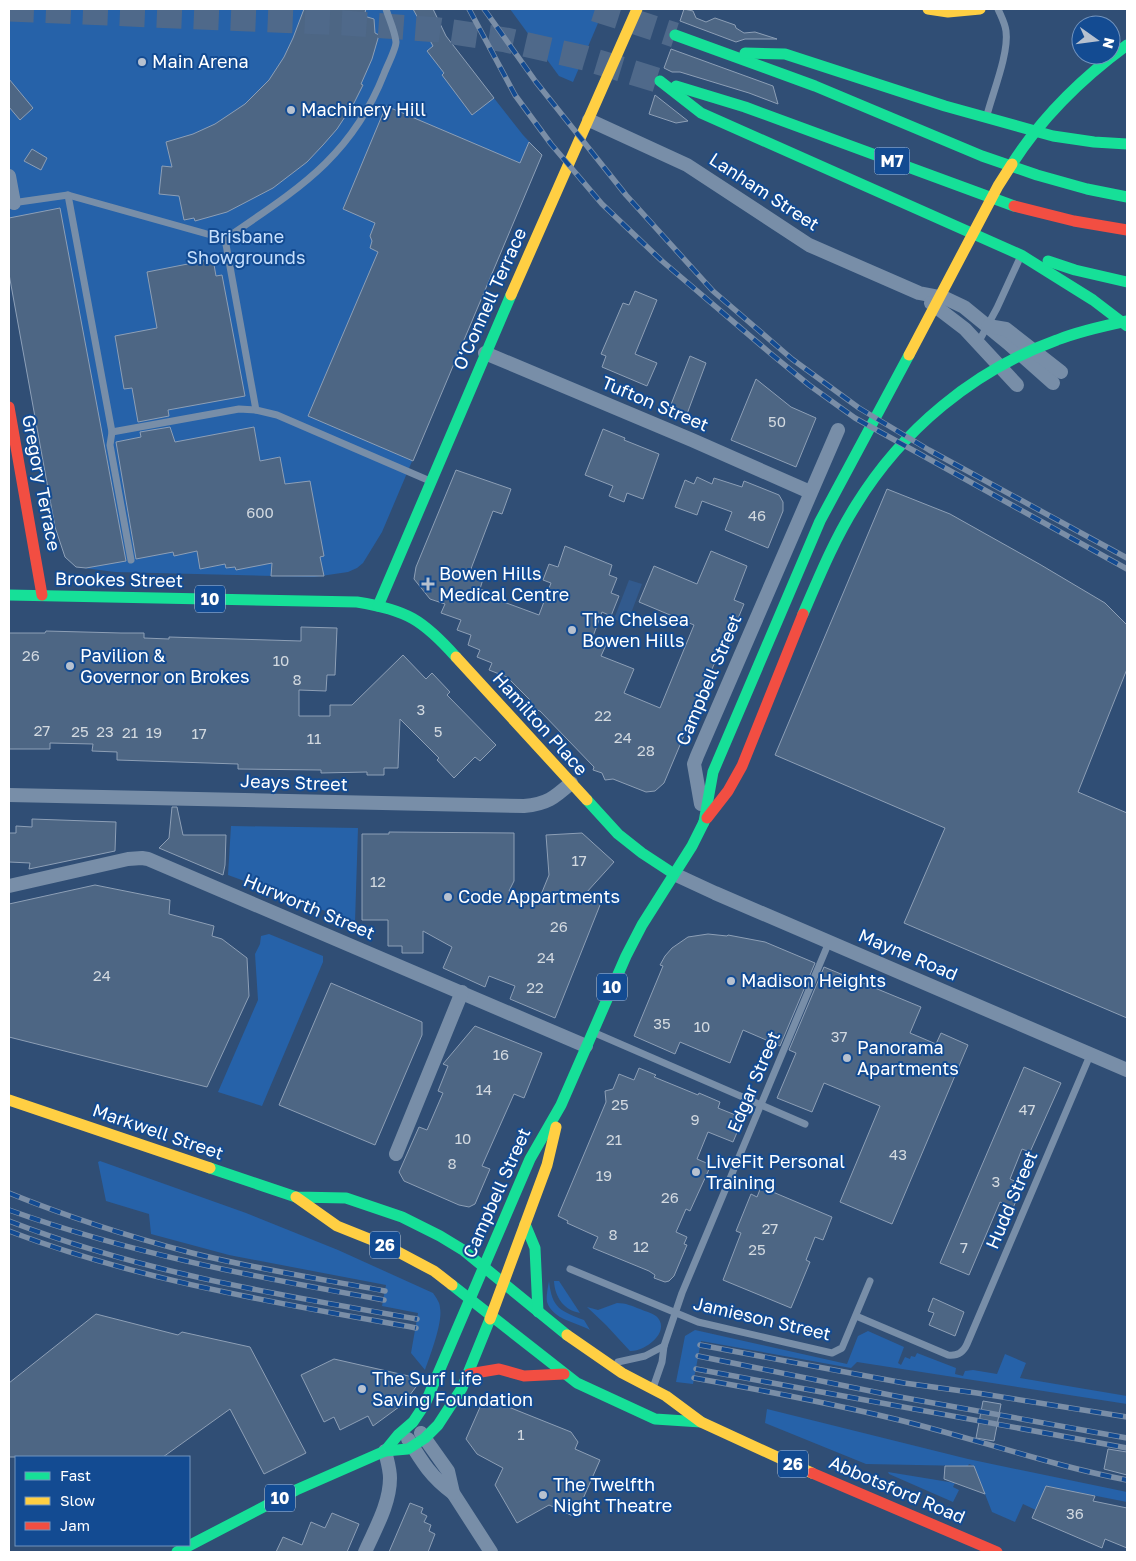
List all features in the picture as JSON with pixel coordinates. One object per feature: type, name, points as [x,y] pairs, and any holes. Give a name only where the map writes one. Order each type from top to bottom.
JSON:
[{"type":"main road","name":"O'Connell Terrace","points":[[378,606],[485,353],[636,9]]},
{"type":"main road","points":[[928,9],[948,12],[980,9]]},
{"type":"main road","name":"M7","points":[[676,35],[815,86],[991,159],[1037,176],[1127,197]]},
{"type":"main road","points":[[704,822],[713,772],[820,521],[1012,162],[1033,133],[1059,103],[1097,67],[1127,45]]},
{"type":"main road","points":[[726,52],[786,54],[986,119],[1053,136],[1094,142],[1127,144]]},
{"type":"main road","name":"M7","points":[[1021,255],[701,113],[660,81],[745,107],[1008,205],[1074,221],[1127,230]]},
{"type":"main road","points":[[1021,255],[1127,282]]},
{"type":"main road","points":[[1021,255],[1093,300],[1127,326]]},
{"type":"main road","points":[[704,822],[734,781],[823,568],[843,527],[880,469],[947,402],[973,383],[1040,346],[1080,332],[1127,321]]},
{"type":"main road","name":"Gregory Terrace","points":[[9,407],[10,422],[42,595]]},
{"type":"main road","name":"Brookes Street","points":[[9,594],[357,602],[378,606]]},
{"type":"main road","name":"Hamilton Place","points":[[378,606],[408,615],[428,628],[618,834],[642,853],[674,874]]},
{"type":"main road","name":"Campbell Street","points":[[471,1298],[530,1159],[561,1105],[626,956],[642,925],[692,846],[704,822]]},
{"type":"main road","name":"Markwell Street","points":[[9,1100],[296,1197],[338,1226],[387,1246],[434,1271],[492,1314]]},
{"type":"main road","name":"Campbell Street","points":[[504,1282],[547,1164],[561,1105]]},
{"type":"main road","name":"Markwell Street","points":[[296,1197],[346,1198],[391,1212],[440,1236],[484,1266]]},
{"type":"main road","points":[[525,1224],[535,1248],[538,1312]]},
{"type":"main road","name":"Abbotsford Road","points":[[484,1266],[561,1332],[608,1364],[666,1396],[701,1422],[835,1483],[997,1552]]},
{"type":"main road","name":"10","points":[[190,1545],[296,1490],[386,1451],[408,1449],[425,1438],[444,1416],[469,1374],[504,1282]]},
{"type":"main road","name":"10","points":[[386,1451],[398,1435],[408,1427],[425,1404],[471,1298]]},
{"type":"main road","name":"Abbotsford Road","points":[[492,1314],[564,1374],[603,1396],[656,1419],[701,1422]]},
{"type":"main road","points":[[469,1374],[499,1369],[524,1376],[564,1374]]},
{"type":"street","name":"Lanham Street","points":[[588,122],[687,164],[808,245],[919,293],[945,298],[964,307],[1057,377]]},
{"type":"street","points":[[9,176],[11,203]]},
{"type":"street","name":"Lanham Street","points":[[919,293],[965,329],[1017,385]]},
{"type":"street","name":"Tufton Street","points":[[485,353],[810,492]]},
{"type":"street","name":"Campbell Street","points":[[704,822],[694,764],[838,430]]},
{"type":"street","name":"Jeays Street","points":[[9,795],[524,806],[549,801],[571,784]]},
{"type":"street","name":"Hurworth Street","points":[[9,886],[128,859],[148,859],[586,1046]]},
{"type":"street","name":"Mayne Road","points":[[674,874],[1127,1070]]},
{"type":"street","points":[[396,1154],[462,992]]},
{"type":"street","points":[[408,1427],[425,1438],[448,1471],[454,1493],[490,1552]]},
{"type":"street","points":[[408,1427],[412,1447],[437,1481],[454,1493]]},
{"type":"street","points":[[365,1552],[384,1506],[389,1488],[390,1476],[386,1451]]},
{"type":"lane","points":[[225,239],[305,183],[334,155],[352,134],[376,92],[396,43],[386,9]]},
{"type":"lane","points":[[986,119],[1004,54],[1006,39],[1005,27],[998,9]]},
{"type":"lane","points":[[11,203],[68,195],[225,239]]},
{"type":"lane","points":[[68,195],[112,432],[110,445],[131,560]]},
{"type":"lane","points":[[225,239],[256,410]]},
{"type":"lane","points":[[978,343],[1021,255]]},
{"type":"lane","points":[[112,432],[225,411],[239,409],[256,410],[277,415],[431,481]]},
{"type":"lane","name":"Edgar Street","points":[[653,1389],[675,1313],[829,942]]},
{"type":"lane","points":[[592,1032],[805,1124]]},
{"type":"lane","name":"Hudd Street","points":[[957,1355],[962,1352],[967,1344],[1091,1053]]},
{"type":"lane","name":"Jamieson Street","points":[[570,1269],[675,1313],[707,1324],[828,1353],[836,1352],[842,1348],[856,1316],[948,1355],[957,1355]]},
{"type":"lane","points":[[856,1316],[870,1282]]},
{"type":"lane","points":[[608,1364],[645,1356],[664,1346]]},
{"type":"green space","name":"Brisbane Showgrounds","points":[[9,9],[433,9],[446,37],[523,135],[542,155],[382,532],[363,563],[357,568],[348,572],[314,577],[115,572],[76,567],[65,557],[55,527],[9,274]]},
{"type":"green space","points":[[510,9],[604,9],[573,82],[559,76]]},
{"type":"green space","points":[[231,826],[358,828],[355,922],[228,875]]},
{"type":"green space","points":[[269,934],[323,956],[323,962],[262,1106],[218,1092],[258,1000],[255,954],[260,944],[261,936]]},
{"type":"green space","points":[[100,1161],[246,1213],[338,1250],[433,1293],[439,1304],[440,1322],[425,1370],[411,1353],[418,1313],[382,1306],[386,1285],[229,1255],[151,1234],[149,1214],[106,1201],[98,1162]]},
{"type":"green space","points":[[549,1281],[552,1298],[559,1308],[584,1320],[590,1330],[554,1313],[547,1302]]},
{"type":"green space","points":[[554,1281],[559,1281],[580,1313],[569,1309],[561,1302],[556,1293]]},
{"type":"green space","points":[[617,1303],[632,1306],[658,1318],[661,1330],[654,1340],[642,1348],[630,1351],[587,1307],[598,1310]]},
{"type":"green space","points":[[695,1330],[847,1364],[858,1336],[868,1331],[904,1347],[898,1363],[901,1365],[905,1357],[910,1359],[911,1356],[915,1357],[917,1353],[956,1368],[955,1374],[963,1376],[965,1371],[973,1370],[997,1374],[1005,1354],[1026,1363],[1020,1378],[1127,1396],[1127,1404],[857,1362],[851,1368],[701,1341],[693,1384],[676,1382],[685,1336]]},
{"type":"green space","points":[[767,1409],[968,1459],[1127,1492],[1127,1502],[1046,1486],[1036,1510],[1023,1504],[1015,1522],[992,1512],[974,1466],[969,1464],[968,1466],[866,1464],[765,1423]]},
{"type":"green space","points":[[888,1472],[955,1483],[953,1487],[959,1490],[953,1502]]},
{"type":"shaded area","points":[[629,580],[642,584],[627,624],[614,619]]},
{"type":"building","name":"Machinery Hill","points":[[304,9],[366,9],[364,16],[374,19],[375,33],[379,35],[372,59],[361,84],[363,85],[354,103],[337,129],[307,162],[273,188],[227,212],[195,221],[194,218],[184,220],[179,196],[159,194],[162,166],[172,167],[166,142],[193,134],[215,124],[245,104],[269,80],[284,57]]},
{"type":"building","points":[[413,9],[433,9],[446,36],[494,98],[472,115],[442,75],[444,73],[427,51],[433,46]]},
{"type":"building","points":[[684,9],[693,11],[696,18],[706,22],[715,18],[735,25],[736,28],[744,33],[755,32],[777,39],[745,39],[736,42],[680,21]]},
{"type":"building","points":[[671,49],[773,86],[778,104],[749,93],[680,72],[672,72],[664,68]]},
{"type":"building","points":[[9,79],[33,108],[20,120],[9,107]]},
{"type":"building","points":[[655,95],[688,121],[676,123],[649,114]]},
{"type":"building","points":[[386,106],[520,163],[529,142],[542,155],[413,461],[308,416],[378,252],[370,248],[372,241],[370,236],[375,223],[343,209]]},
{"type":"building","points":[[32,149],[47,158],[41,170],[24,161]]},
{"type":"building","points":[[60,208],[126,561],[86,568],[76,567],[65,557],[55,527],[9,274],[9,218]]},
{"type":"building","points":[[213,259],[216,276],[222,275],[245,396],[168,410],[169,416],[138,422],[132,388],[124,389],[115,336],[157,328],[147,272]]},
{"type":"building","points":[[635,291],[657,300],[635,354],[657,363],[647,386],[602,367],[606,356],[601,354],[623,303],[629,305]]},
{"type":"building","points":[[690,356],[706,363],[687,414],[670,407]]},
{"type":"building","points":[[756,379],[791,407],[816,418],[796,467],[731,440]]},
{"type":"building","points":[[170,427],[175,442],[254,427],[260,461],[280,457],[285,484],[310,481],[324,556],[320,557],[324,576],[271,576],[272,563],[236,570],[235,567],[226,568],[225,564],[200,569],[197,551],[174,556],[173,552],[136,559],[116,442],[141,437],[140,432]]},
{"type":"building","points":[[603,429],[659,454],[643,499],[627,493],[624,502],[609,496],[613,486],[585,475]]},
{"type":"building","points":[[456,470],[511,489],[502,514],[493,511],[469,574],[483,579],[480,589],[494,594],[493,598],[539,615],[551,583],[543,580],[549,564],[558,567],[565,546],[612,565],[609,575],[617,578],[611,593],[619,596],[611,616],[602,612],[592,639],[606,645],[601,656],[634,669],[624,693],[660,708],[694,625],[639,602],[654,566],[697,584],[711,551],[747,566],[734,600],[744,604],[727,645],[723,643],[664,783],[655,791],[646,792],[613,779],[605,780],[602,773],[593,770],[594,767],[540,711],[529,707],[531,701],[507,677],[489,670],[492,663],[477,657],[480,650],[468,645],[471,635],[457,630],[461,620],[441,613],[445,604],[430,599],[414,579],[416,567]]},
{"type":"building","points":[[697,477],[712,484],[714,478],[742,487],[744,481],[779,495],[783,502],[783,511],[768,548],[725,530],[732,512],[702,501],[697,515],[675,507],[685,480],[694,484]]},
{"type":"building","points":[[887,489],[950,514],[1041,565],[1105,603],[1127,625],[1127,669],[1078,792],[1127,813],[1127,1018],[904,923],[945,828],[775,755]]},
{"type":"building","points":[[301,627],[337,628],[335,675],[327,675],[326,691],[299,690],[299,716],[330,716],[330,705],[352,705],[403,655],[426,679],[432,673],[450,692],[447,695],[496,745],[480,761],[475,757],[454,778],[437,760],[439,758],[400,719],[398,768],[384,768],[384,775],[367,775],[367,772],[321,773],[321,770],[238,769],[238,764],[117,760],[117,752],[92,751],[93,744],[50,743],[50,749],[9,749],[9,633],[45,633],[46,631],[144,633],[144,638],[301,641]]},
{"type":"building","points":[[172,807],[177,807],[183,835],[226,835],[223,875],[159,848],[169,838]]},
{"type":"building","points":[[32,819],[116,822],[115,851],[29,869],[30,863],[9,862],[9,833],[16,833],[16,826],[32,827]]},
{"type":"building","points":[[389,832],[514,833],[514,881],[509,891],[538,902],[549,875],[546,835],[582,833],[614,862],[586,893],[602,900],[555,1018],[510,999],[515,986],[489,976],[485,987],[443,968],[452,947],[423,931],[423,953],[402,953],[402,946],[388,946],[388,920],[362,920],[362,834],[389,834]]},
{"type":"building","points":[[95,885],[170,900],[169,914],[214,926],[212,936],[222,939],[247,958],[249,996],[207,1087],[9,1037],[9,904]]},
{"type":"building","name":"Madison Heights","points":[[708,934],[728,935],[765,942],[815,963],[780,1046],[743,1030],[730,1063],[680,1042],[675,1054],[634,1036],[663,966],[660,965],[665,956],[672,948],[688,937]]},
{"type":"building","points":[[824,967],[921,1007],[910,1033],[936,1044],[941,1033],[968,1045],[892,1224],[840,1202],[880,1106],[824,1083],[812,1112],[777,1098],[796,1053],[789,1050]]},
{"type":"building","points":[[331,983],[422,1022],[422,1035],[375,1145],[279,1105]]},
{"type":"building","points":[[475,1026],[542,1053],[524,1098],[514,1094],[482,1166],[490,1169],[475,1204],[469,1207],[459,1205],[404,1181],[399,1172],[419,1127],[427,1130],[443,1093],[438,1091],[448,1066],[443,1064]]},
{"type":"building","points":[[1024,1067],[1061,1083],[1030,1152],[1022,1149],[1010,1179],[1023,1185],[1013,1208],[1000,1202],[969,1275],[940,1263]]},
{"type":"building","points":[[639,1068],[656,1075],[654,1077],[720,1102],[718,1108],[743,1118],[733,1142],[708,1132],[697,1159],[711,1165],[690,1211],[686,1209],[676,1232],[687,1237],[684,1244],[687,1245],[674,1276],[665,1282],[654,1278],[655,1275],[649,1271],[593,1248],[598,1237],[567,1223],[568,1221],[558,1216],[606,1102],[605,1091],[613,1089],[619,1074],[634,1080]]},
{"type":"building","points":[[761,1187],[832,1217],[823,1240],[815,1237],[806,1260],[810,1262],[791,1308],[723,1280],[741,1233],[736,1231],[751,1194],[757,1197]]},
{"type":"building","points":[[933,1298],[964,1312],[955,1336],[929,1325],[934,1313],[928,1311]]},
{"type":"building","points":[[96,1314],[178,1335],[182,1332],[250,1347],[306,1453],[264,1474],[230,1409],[164,1456],[9,1457],[9,1383]]},
{"type":"building","name":"The Surf Life Saving Foundation","points":[[334,1359],[422,1379],[403,1404],[373,1426],[368,1416],[340,1430],[334,1417],[324,1422],[301,1375]]},
{"type":"building","points":[[983,1401],[1001,1404],[994,1441],[976,1438]]},
{"type":"building","points":[[496,1402],[571,1432],[578,1442],[575,1449],[600,1460],[575,1517],[549,1505],[517,1523],[495,1485],[503,1468],[477,1454],[466,1439],[481,1405]]},
{"type":"building","points":[[1108,1449],[1127,1452],[1127,1475],[1104,1469]]},
{"type":"building","points":[[945,1466],[974,1466],[985,1494],[944,1479]]},
{"type":"building","points":[[1046,1486],[1095,1496],[1093,1501],[1127,1508],[1127,1548],[1105,1539],[1102,1548],[1032,1518]]},
{"type":"building","points":[[410,1503],[423,1508],[421,1513],[427,1516],[424,1522],[431,1525],[429,1531],[435,1534],[428,1552],[389,1552]]},
{"type":"building","points":[[332,1513],[359,1524],[347,1552],[276,1552],[283,1537],[302,1545],[311,1522],[325,1528]]},
{"type":"tunnel","points":[[9,9],[345,23],[439,30],[506,40],[585,58],[660,81]]},
{"type":"tunnel","points":[[595,9],[675,35]]},
{"type":"railway","points":[[469,9],[515,95],[551,144],[602,204],[662,261],[770,353],[809,385],[855,418],[1127,569]]},
{"type":"railway","points":[[484,9],[536,82],[626,195],[713,291],[792,359],[859,408],[929,450],[1127,558]]},
{"type":"railway","points":[[9,1193],[99,1226],[192,1253],[264,1269],[385,1291]]},
{"type":"railway","points":[[9,1210],[55,1226],[148,1252],[241,1273],[384,1300]]},
{"type":"railway","points":[[9,1221],[58,1239],[159,1268],[262,1291],[417,1319]]},
{"type":"railway","points":[[9,1231],[108,1264],[159,1277],[261,1300],[416,1328]]},
{"type":"railway","points":[[700,1345],[904,1383],[1127,1417]]},
{"type":"railway","points":[[698,1356],[900,1397],[1127,1438]]},
{"type":"railway","points":[[696,1369],[1127,1448]]},
{"type":"railway","points":[[694,1378],[870,1413],[924,1426],[1069,1467],[1127,1480]]},
{"type":"traffic: fast","points":[[675,35],[815,86],[982,156],[1037,175],[1087,189],[1127,197]]},
{"type":"traffic: fast","points":[[1012,164],[1036,130],[1064,99],[1094,71],[1127,45]]},
{"type":"traffic: fast","points":[[745,53],[785,54],[945,106],[1053,136],[1094,142],[1127,144]]},
{"type":"traffic: fast","points":[[660,81],[701,113],[1021,255],[1093,300],[1127,326]]},
{"type":"traffic: fast","points":[[676,86],[745,107],[1014,206]]},
{"type":"traffic: fast","points":[[1048,261],[1075,270],[1127,282]]},
{"type":"traffic: fast","points":[[378,606],[511,295]]},
{"type":"traffic: fast","points":[[803,614],[834,545],[856,505],[874,478],[918,428],[969,386],[997,368],[1026,353],[1074,334],[1127,321]]},
{"type":"traffic: fast","points":[[704,822],[713,772],[820,521],[909,355]]},
{"type":"traffic: fast","points":[[9,595],[357,602],[389,609],[413,619],[434,634],[456,657]]},
{"type":"traffic: fast","points":[[587,800],[618,834],[642,853],[674,874]]},
{"type":"traffic: fast","points":[[385,1451],[398,1435],[413,1422],[425,1404],[530,1159],[561,1105],[626,956],[642,925],[692,846],[704,822]]},
{"type":"traffic: fast","points":[[210,1168],[296,1197],[346,1198],[402,1217],[463,1250],[567,1335]]},
{"type":"traffic: fast","points":[[525,1224],[535,1248],[538,1312]]},
{"type":"traffic: fast","points":[[452,1285],[577,1383],[655,1419],[701,1422]]},
{"type":"traffic: fast","points":[[190,1545],[296,1490],[385,1451],[408,1449],[425,1438],[438,1425],[462,1388],[490,1319]]},
{"type":"traffic: fast","points":[[177,1552],[189,1546]]},
{"type":"traffic: slow","points":[[511,295],[637,9]]},
{"type":"traffic: slow","points":[[928,9],[948,12],[980,9]]},
{"type":"traffic: slow","points":[[909,355],[998,186],[1012,164]]},
{"type":"traffic: slow","points":[[456,657],[587,800]]},
{"type":"traffic: slow","points":[[9,1100],[210,1168]]},
{"type":"traffic: slow","points":[[490,1319],[547,1165],[556,1127]]},
{"type":"traffic: slow","points":[[296,1197],[337,1226],[387,1246],[434,1271],[452,1285]]},
{"type":"traffic: slow","points":[[567,1335],[622,1373],[666,1396],[701,1422],[812,1473]]},
{"type":"traffic: jam","points":[[1014,206],[1074,221],[1127,230]]},
{"type":"traffic: jam","points":[[9,407],[42,595]]},
{"type":"traffic: jam","points":[[707,818],[728,791],[742,766],[803,614]]},
{"type":"traffic: jam","points":[[469,1374],[499,1369],[524,1376],[564,1374]]},
{"type":"traffic: jam","points":[[812,1473],[997,1552]]},
{"type":"place","name":"Main Arena","points":[[142,62]]},
{"type":"place","name":"Machinery Hill","points":[[291,110]]},
{"type":"place","name":"Bowen Hills Medical Centre","points":[[428,584]]},
{"type":"place","name":"The Chelsea Bowen Hills","points":[[572,630]]},
{"type":"place","name":"Pavilion & Governor on Brokes","points":[[70,666]]},
{"type":"place","name":"Code Appartments","points":[[448,897]]},
{"type":"place","name":"Madison Heights","points":[[731,981]]},
{"type":"place","name":"Panorama Apartments","points":[[847,1058]]},
{"type":"place","name":"LiveFit Personal Training","points":[[696,1172]]},
{"type":"place","name":"The Surf Life Saving Foundation","points":[[362,1389]]},
{"type":"place","name":"The Twelfth Night Theatre","points":[[543,1495]]}]
